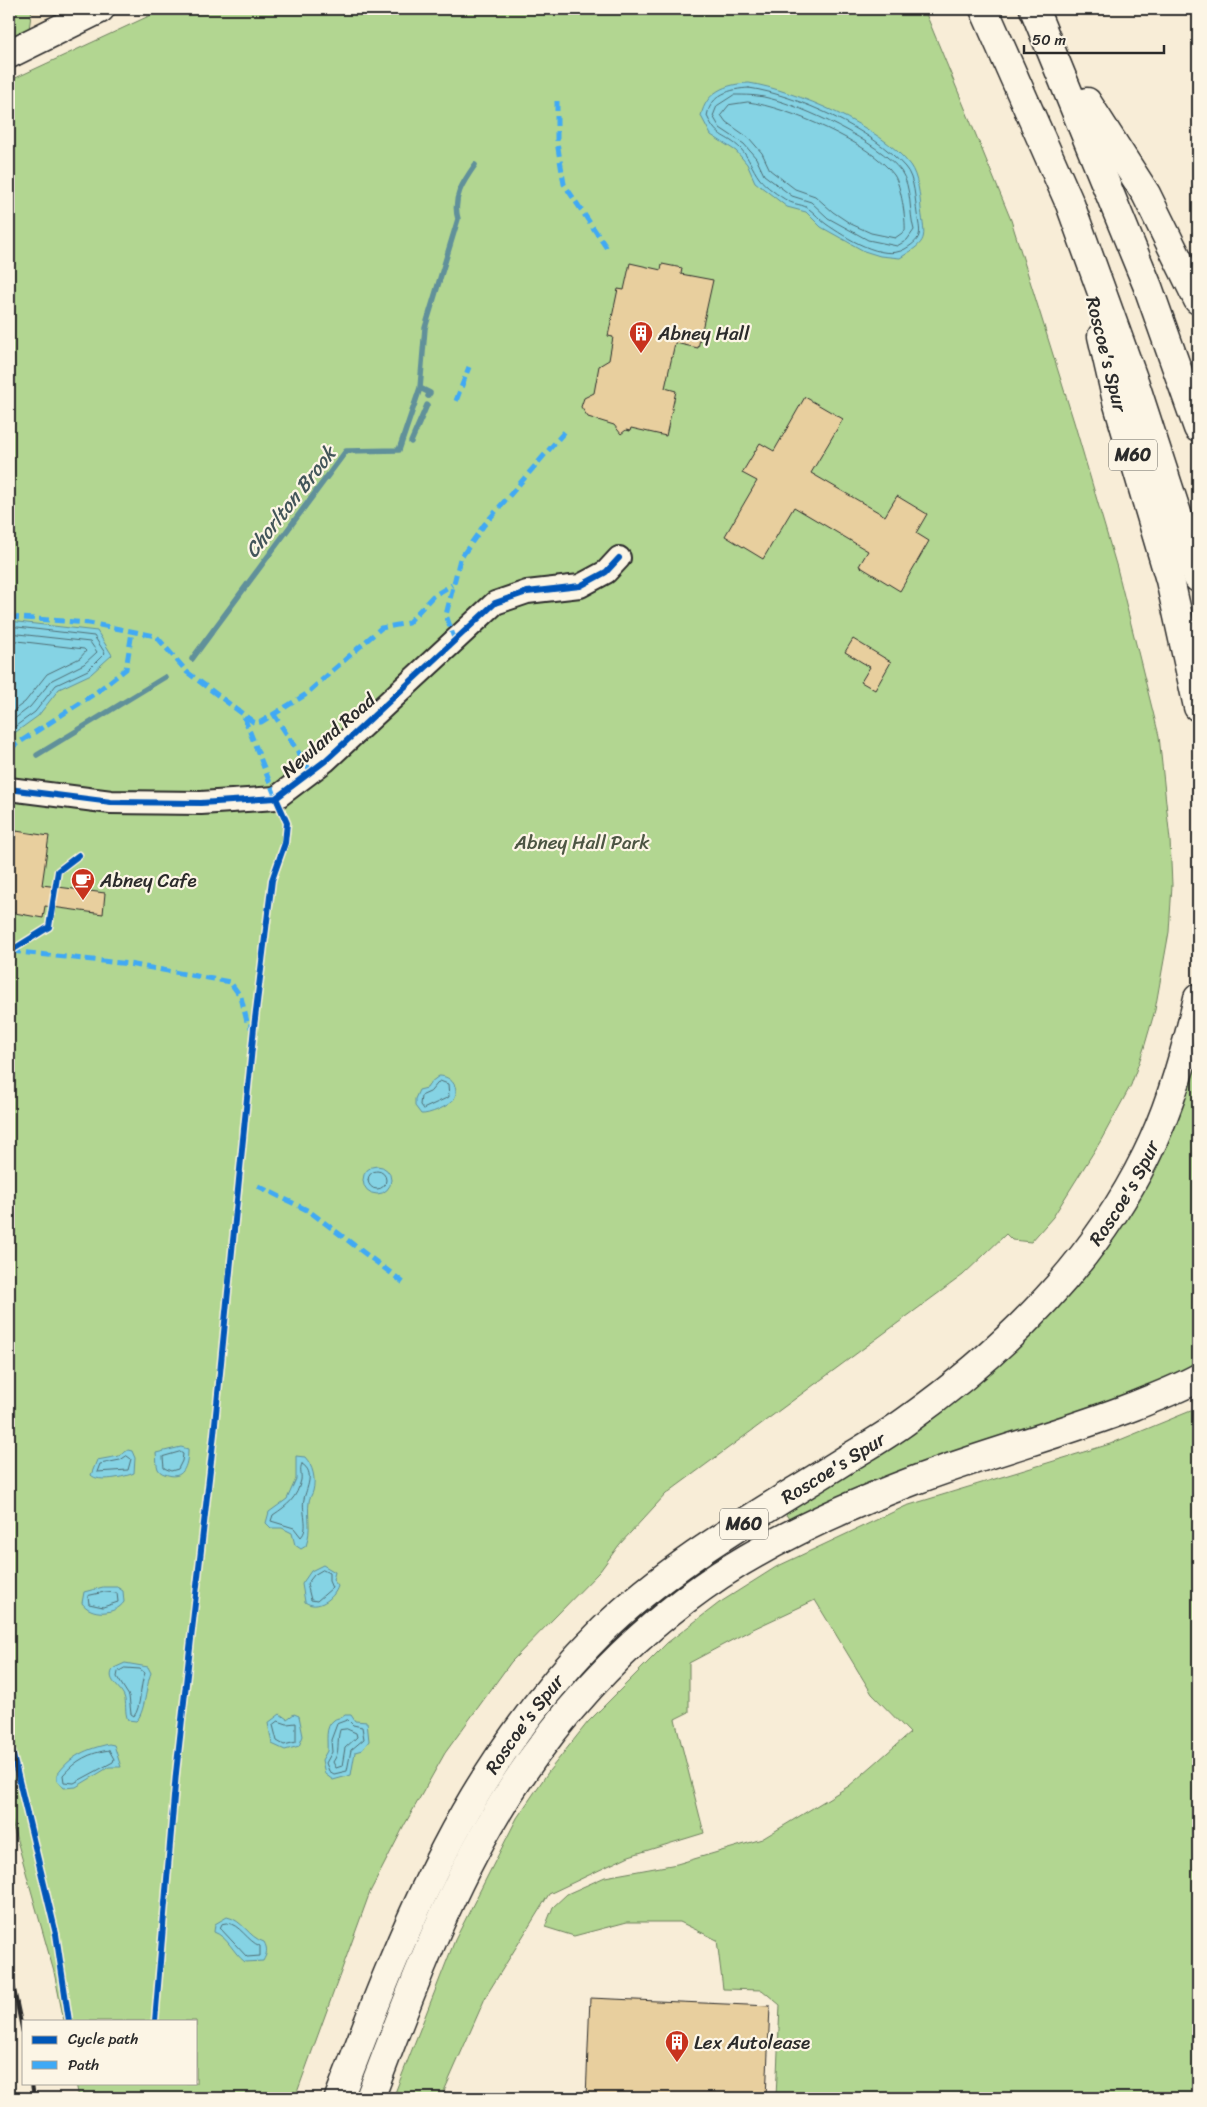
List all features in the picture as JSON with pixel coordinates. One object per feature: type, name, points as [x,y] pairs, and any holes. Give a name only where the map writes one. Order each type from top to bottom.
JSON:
[{"type":"main road","points":[[9,54],[100,9]]},
{"type":"main road","name":"M60","points":[[984,9],[1070,204],[1135,384],[1198,578]]},
{"type":"main road","points":[[1034,9],[1148,286],[1198,428]]},
{"type":"main road","points":[[1049,42],[1146,194],[1198,300]]},
{"type":"main road","name":"Roscoe's Spur","points":[[1070,204],[1117,400],[1170,580],[1198,707]]},
{"type":"main road","name":"Roscoe's Spur","points":[[339,2098],[392,1960],[432,1871],[473,1796],[520,1725],[557,1678],[606,1628],[663,1579],[730,1532],[906,1422],[998,1349],[1042,1305],[1086,1252],[1146,1156],[1169,1100],[1188,1043],[1198,998]]},
{"type":"main road","name":"Roscoe's Spur","points":[[370,2098],[427,1957],[464,1873],[489,1825],[520,1777],[570,1710],[644,1633],[721,1574],[815,1522],[916,1480],[1107,1416],[1184,1386],[1198,1378]]},
{"type":"street","name":"Newland Road","points":[[9,789],[111,802],[200,803],[276,798],[325,761],[495,604],[527,592],[580,586],[606,572],[619,558]]},
{"type":"shaded area","points":[[9,9],[66,9],[51,25],[9,47]]},
{"type":"green space","points":[[9,9],[32,9],[29,29],[9,40]]},
{"type":"green space","name":"Abney Hall Park","points":[[164,9],[924,9],[1011,220],[1117,568],[1159,736],[1170,840],[1172,885],[1169,932],[1155,1010],[1131,1085],[1100,1142],[1053,1217],[1031,1242],[1012,1240],[1006,1234],[963,1275],[666,1494],[619,1545],[600,1571],[511,1662],[445,1753],[370,1892],[295,2098],[79,2098],[76,2084],[198,2084],[198,2020],[64,2020],[54,1972],[9,1812],[9,81]]},
{"type":"green space","points":[[1198,1050],[1198,1363],[1170,1378],[1110,1403],[955,1451],[892,1475],[791,1522],[785,1513],[1094,1259]]},
{"type":"green space","points":[[1198,1408],[1198,2098],[776,2098],[780,2005],[762,1990],[723,1989],[717,1940],[680,1922],[627,1922],[574,1936],[545,1927],[553,1907],[567,1894],[605,1877],[677,1864],[762,1839],[849,1786],[910,1733],[872,1694],[815,1600],[751,1630],[689,1663],[689,1712],[675,1719],[704,1833],[629,1856],[549,1894],[486,1996],[441,2098],[393,2098],[455,1940],[517,1818],[549,1771],[588,1722],[667,1643],[719,1603],[776,1567],[906,1506],[1110,1444]]},
{"type":"water","points":[[749,83],[789,93],[836,112],[859,124],[897,151],[910,165],[917,180],[924,233],[920,243],[900,258],[880,256],[864,251],[821,227],[806,212],[787,207],[755,182],[747,164],[736,151],[711,135],[701,116],[707,101],[712,95],[732,85]]},
{"type":"water","points":[[9,621],[97,631],[112,655],[91,674],[59,689],[38,716],[9,737]]},
{"type":"water","points":[[439,1076],[451,1080],[455,1086],[456,1095],[452,1102],[439,1110],[421,1114],[415,1106],[415,1099],[419,1090],[427,1088]]},
{"type":"water","points":[[377,1166],[387,1170],[391,1180],[387,1190],[377,1194],[367,1190],[363,1180],[367,1170]]},
{"type":"water","points":[[181,1447],[188,1449],[186,1464],[182,1472],[174,1476],[160,1471],[157,1467],[156,1453]]},
{"type":"water","points":[[128,1450],[132,1451],[135,1458],[134,1473],[118,1478],[105,1479],[99,1479],[91,1475],[97,1460],[119,1456]]},
{"type":"water","points":[[296,1456],[305,1457],[310,1464],[314,1477],[313,1491],[309,1501],[308,1540],[306,1546],[301,1549],[295,1545],[292,1533],[282,1528],[271,1528],[266,1523],[269,1512],[287,1499],[296,1479]]},
{"type":"water","points":[[323,1565],[335,1572],[333,1580],[338,1586],[336,1591],[329,1599],[320,1604],[315,1605],[305,1602],[302,1584],[311,1571]]},
{"type":"water","points":[[103,1587],[117,1587],[123,1591],[124,1602],[115,1609],[103,1612],[91,1610],[82,1603],[84,1592]]},
{"type":"water","points":[[125,1663],[148,1667],[151,1673],[143,1706],[136,1721],[128,1720],[124,1696],[111,1676],[114,1668]]},
{"type":"water","points":[[280,1714],[287,1719],[294,1714],[299,1716],[303,1736],[299,1746],[285,1750],[272,1744],[268,1723]]},
{"type":"water","points":[[345,1715],[351,1715],[355,1721],[367,1722],[369,1741],[362,1750],[355,1752],[351,1775],[333,1780],[325,1774],[322,1760],[327,1751],[329,1726],[334,1720]]},
{"type":"water","points":[[109,1744],[114,1745],[121,1767],[109,1767],[76,1787],[64,1788],[57,1780],[57,1775],[68,1762],[80,1754]]},
{"type":"water","points":[[227,1917],[237,1921],[258,1940],[264,1942],[266,1952],[263,1961],[245,1962],[227,1941],[214,1932],[215,1924]]},
{"type":"building","name":"Abney Hall","points":[[630,263],[661,270],[662,264],[682,268],[681,274],[713,280],[698,348],[675,343],[665,388],[676,391],[666,436],[631,428],[630,431],[626,430],[621,434],[614,425],[588,417],[581,407],[584,398],[594,393],[599,366],[609,360],[613,337],[608,336],[618,289],[624,290]]},
{"type":"building","points":[[805,397],[843,419],[811,473],[885,516],[897,496],[927,514],[916,533],[929,541],[900,591],[859,566],[868,551],[794,507],[763,559],[725,536],[757,481],[742,473],[760,443],[774,451]]},
{"type":"building","points":[[853,639],[891,662],[875,690],[861,682],[870,667],[845,652]]},
{"type":"building","points":[[16,831],[49,836],[42,885],[105,893],[103,914],[45,906],[43,918],[9,912],[9,879]]},
{"type":"building","name":"Lex Autolease","points":[[590,1998],[770,2006],[766,2098],[586,2098]]},
{"type":"waterway","name":"Chorlton Brook","points":[[192,659],[346,451],[399,450],[420,388],[425,328],[458,219],[456,204],[460,190],[475,165]]},
{"type":"waterway","points":[[420,388],[430,393],[428,396]]},
{"type":"waterway","points":[[411,442],[427,405]]},
{"type":"waterway","name":"Chorlton Brook","points":[[37,755],[165,677]]},
{"type":"railway","points":[[9,1965],[22,2028]]},
{"type":"railway","points":[[32,2084],[34,2098]]},
{"type":"marked path","points":[[557,101],[557,142],[564,184],[608,250]]},
{"type":"marked path","points":[[456,401],[469,367]]},
{"type":"marked path","points":[[455,641],[446,615],[460,559],[484,525],[566,430]]},
{"type":"marked path","points":[[9,617],[89,623],[156,636],[187,672],[255,723],[261,722],[305,695],[381,628],[408,623],[433,596],[452,585]]},
{"type":"marked path","points":[[9,749],[94,694],[126,669],[132,632]]},
{"type":"marked path","points":[[273,713],[311,772]]},
{"type":"marked path","points":[[244,717],[276,798]]},
{"type":"marked path","points":[[11,951],[129,964],[230,982],[241,997],[248,1026],[253,1026]]},
{"type":"marked path","points":[[258,1186],[309,1211],[404,1283]]},
{"type":"cycle path","points":[[9,789],[111,802],[201,803],[276,798],[325,761],[495,603],[527,592],[580,586],[606,572],[619,558]]},
{"type":"cycle path","points":[[155,2020],[176,1773],[214,1434],[254,1027],[272,880],[285,843],[287,823],[276,798]]},
{"type":"cycle path","points":[[9,952],[49,927],[58,871],[79,855]]},
{"type":"cycle path","points":[[9,1739],[56,1934],[69,2020]]},
{"type":"place","name":"Abney Hall","points":[[641,354]]},
{"type":"place","name":"Abney Cafe","points":[[83,901]]},
{"type":"place","name":"Lex Autolease","points":[[677,2063]]}]
